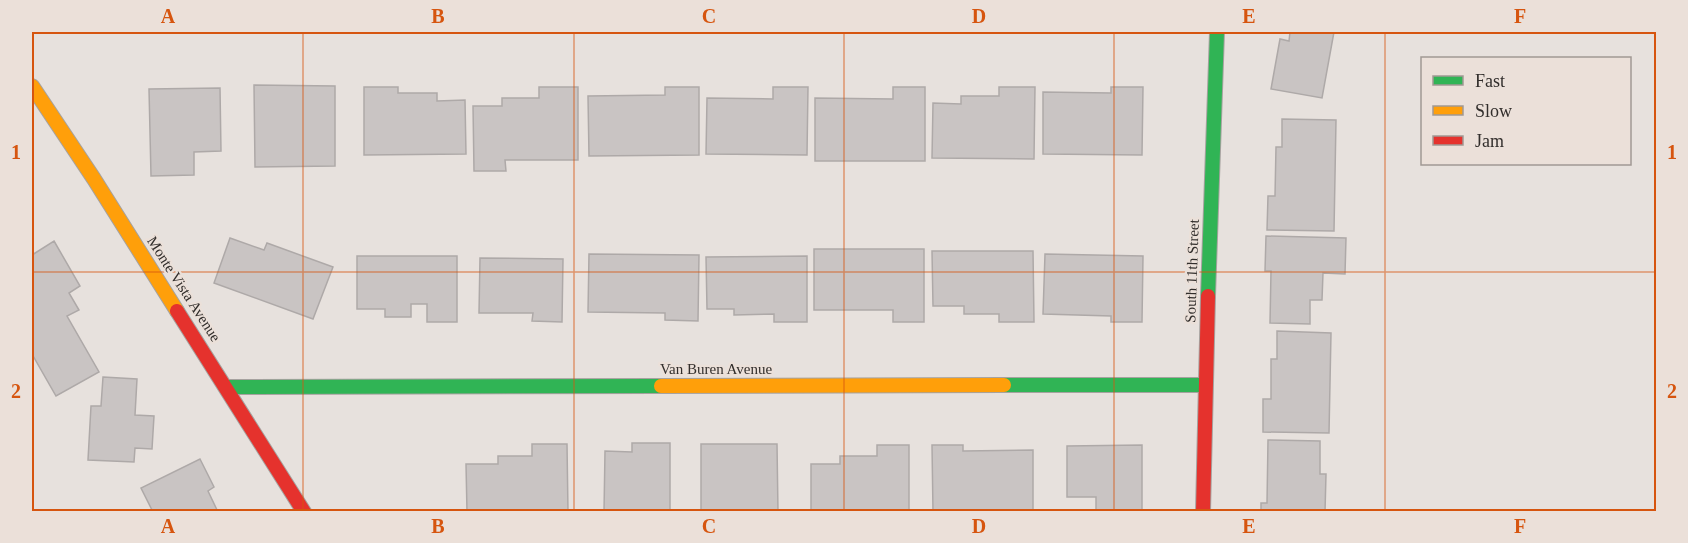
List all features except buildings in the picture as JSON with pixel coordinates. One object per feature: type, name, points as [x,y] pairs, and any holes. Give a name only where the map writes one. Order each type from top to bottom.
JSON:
[{"type":"street","name":"South 11th Street","points":[[1203,512],[1217,32]]},
{"type":"street","name":"Monte Vista Avenue","points":[[32,86],[100,188],[304,512]]},
{"type":"street","name":"Van Buren Avenue","points":[[227,387],[1205,385]]},
{"type":"traffic: fast","points":[[1208,296],[1217,32]]},
{"type":"traffic: fast","points":[[1004,385],[1205,385]]},
{"type":"traffic: fast","points":[[227,387],[661,386]]},
{"type":"traffic: slow","points":[[32,86],[177,311]]},
{"type":"traffic: slow","points":[[661,386],[1004,385]]},
{"type":"traffic: jam","points":[[1203,512],[1208,296]]},
{"type":"traffic: jam","points":[[177,311],[304,512]]}]
